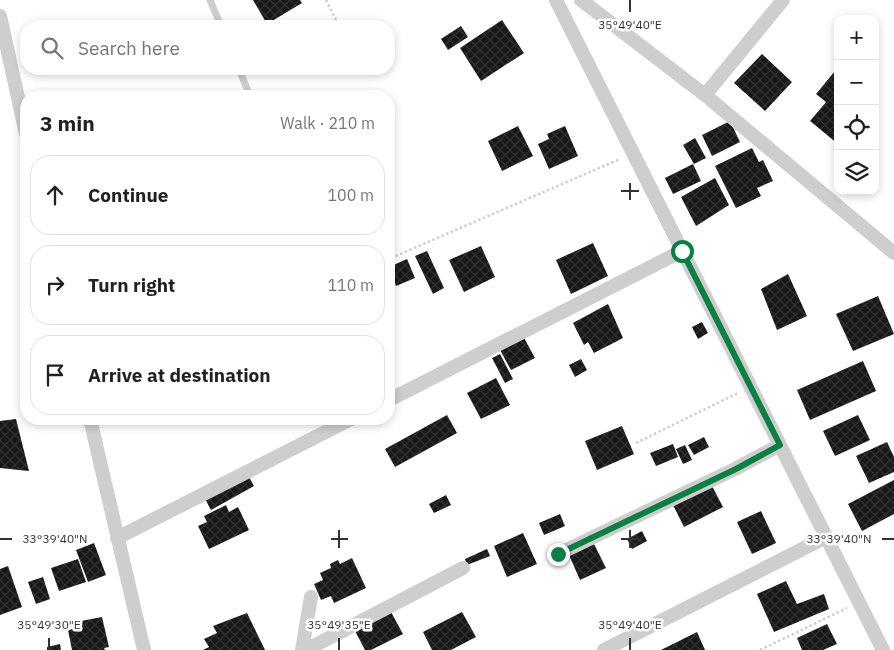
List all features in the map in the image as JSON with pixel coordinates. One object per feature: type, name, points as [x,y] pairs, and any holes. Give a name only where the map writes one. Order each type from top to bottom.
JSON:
[{"type":"street","points":[[556,0],[883,650]]},
{"type":"street","points":[[581,0],[705,95],[894,253]]},
{"type":"street","points":[[705,95],[783,0]]},
{"type":"street","points":[[0,16],[20,107]]},
{"type":"street","points":[[395,397],[682,251]]},
{"type":"street","points":[[91,425],[144,650]]},
{"type":"street","points":[[117,538],[339,425]]},
{"type":"street","points":[[558,554],[736,469],[780,445]]},
{"type":"street","points":[[604,650],[826,536]]},
{"type":"street","points":[[304,650],[464,568]]},
{"type":"street","points":[[304,650],[311,597]]},
{"type":"lane","points":[[210,0],[218,20]]},
{"type":"lane","points":[[241,75],[248,90]]},
{"type":"path","points":[[326,0],[337,20]]},
{"type":"path","points":[[395,256],[633,153]]},
{"type":"path","points":[[636,443],[751,387]]},
{"type":"path","points":[[760,650],[859,602]]},
{"type":"building","points":[[253,0],[300,0],[302,3],[274,20],[265,20]]},
{"type":"building","points":[[502,20],[524,53],[481,81],[460,48]]},
{"type":"building","points":[[461,26],[468,37],[448,50],[441,39]]},
{"type":"building","points":[[762,54],[792,82],[765,111],[734,83]]},
{"type":"building","points":[[834,72],[834,141],[810,121],[826,102],[816,94]]},
{"type":"building","points":[[730,121],[740,142],[712,156],[702,135]]},
{"type":"building","points":[[518,126],[533,156],[502,171],[488,141]]},
{"type":"building","points":[[565,126],[578,156],[549,169],[538,144],[549,139],[547,134]]},
{"type":"building","points":[[695,138],[706,158],[694,164],[683,145]]},
{"type":"building","points":[[752,148],[759,162],[763,160],[773,181],[757,188],[761,196],[736,208],[715,166]]},
{"type":"building","points":[[693,164],[701,181],[673,194],[665,178]]},
{"type":"building","points":[[715,178],[729,205],[696,226],[681,197]]},
{"type":"building","points":[[593,243],[608,276],[571,294],[556,260]]},
{"type":"building","points":[[481,246],[495,277],[464,292],[449,260]]},
{"type":"building","points":[[427,251],[444,288],[433,294],[415,256]]},
{"type":"building","points":[[407,259],[415,278],[396,286],[395,264]]},
{"type":"building","points":[[788,274],[807,316],[777,330],[761,289]]},
{"type":"building","points":[[878,296],[894,334],[853,351],[836,314]]},
{"type":"building","points":[[608,304],[623,338],[594,353],[588,342],[584,345],[573,323]]},
{"type":"building","points":[[702,322],[708,333],[698,339],[692,327]]},
{"type":"building","points":[[523,336],[535,358],[511,370],[499,348]]},
{"type":"building","points":[[500,354],[513,379],[505,383],[492,358]]},
{"type":"building","points":[[581,359],[587,370],[575,377],[569,365]]},
{"type":"building","points":[[863,361],[876,391],[810,420],[797,390]]},
{"type":"building","points":[[496,378],[510,405],[481,419],[467,393]]},
{"type":"building","points":[[447,415],[457,433],[395,467],[385,449]]},
{"type":"building","points":[[858,415],[870,440],[835,456],[823,431]]},
{"type":"building","points":[[16,419],[29,471],[0,468],[0,421]]},
{"type":"building","points":[[622,426],[634,454],[597,470],[585,441]]},
{"type":"building","points":[[704,437],[709,447],[694,455],[688,445]]},
{"type":"building","points":[[887,442],[894,457],[894,472],[869,483],[856,456]]},
{"type":"building","points":[[673,444],[678,457],[656,466],[650,453]]},
{"type":"building","points":[[685,445],[692,460],[683,464],[676,449]]},
{"type":"building","points":[[247,473],[254,486],[211,510],[204,497]]},
{"type":"building","points":[[894,480],[894,514],[862,531],[848,504]]},
{"type":"building","points":[[712,486],[723,507],[684,527],[673,505]]},
{"type":"building","points":[[446,495],[451,505],[434,513],[429,504]]},
{"type":"building","points":[[226,505],[229,512],[238,507],[249,530],[209,549],[198,526],[207,522],[204,516]]},
{"type":"building","points":[[761,511],[776,543],[752,554],[737,522]]},
{"type":"building","points":[[560,514],[565,526],[544,535],[539,523]]},
{"type":"building","points":[[642,531],[647,541],[632,549],[627,539]]},
{"type":"building","points":[[523,533],[537,564],[507,577],[494,546]]},
{"type":"building","points":[[94,543],[106,575],[88,582],[76,550]]},
{"type":"building","points":[[594,544],[606,568],[580,580],[569,555]]},
{"type":"building","points":[[487,549],[490,556],[467,565],[465,559]]},
{"type":"building","points":[[352,558],[366,588],[334,603],[331,596],[321,600],[314,584],[323,580],[320,573],[331,568],[330,564],[338,560],[340,564]]},
{"type":"building","points":[[78,559],[86,582],[59,591],[51,568]]},
{"type":"building","points":[[8,566],[22,607],[0,615],[0,569]]},
{"type":"building","points":[[43,577],[50,599],[36,604],[28,582]]},
{"type":"building","points":[[786,581],[797,604],[824,594],[829,609],[774,632],[757,594]]},
{"type":"building","points":[[391,612],[403,634],[371,650],[365,650],[355,631]]},
{"type":"building","points":[[462,612],[476,637],[451,650],[432,650],[423,632]]},
{"type":"building","points":[[247,613],[265,650],[203,650],[209,647],[204,639],[217,633],[213,626]]},
{"type":"building","points":[[102,617],[109,647],[104,648],[105,650],[72,650],[68,630],[82,627],[81,621]]},
{"type":"building","points":[[827,624],[837,644],[823,650],[802,650],[797,638]]},
{"type":"building","points":[[697,632],[705,650],[661,650]]},
{"type":"building","points":[[60,644],[61,650],[47,650],[47,647]]},
{"type":"route","points":[[558,554],[736,469],[780,445],[682,251]]}]
